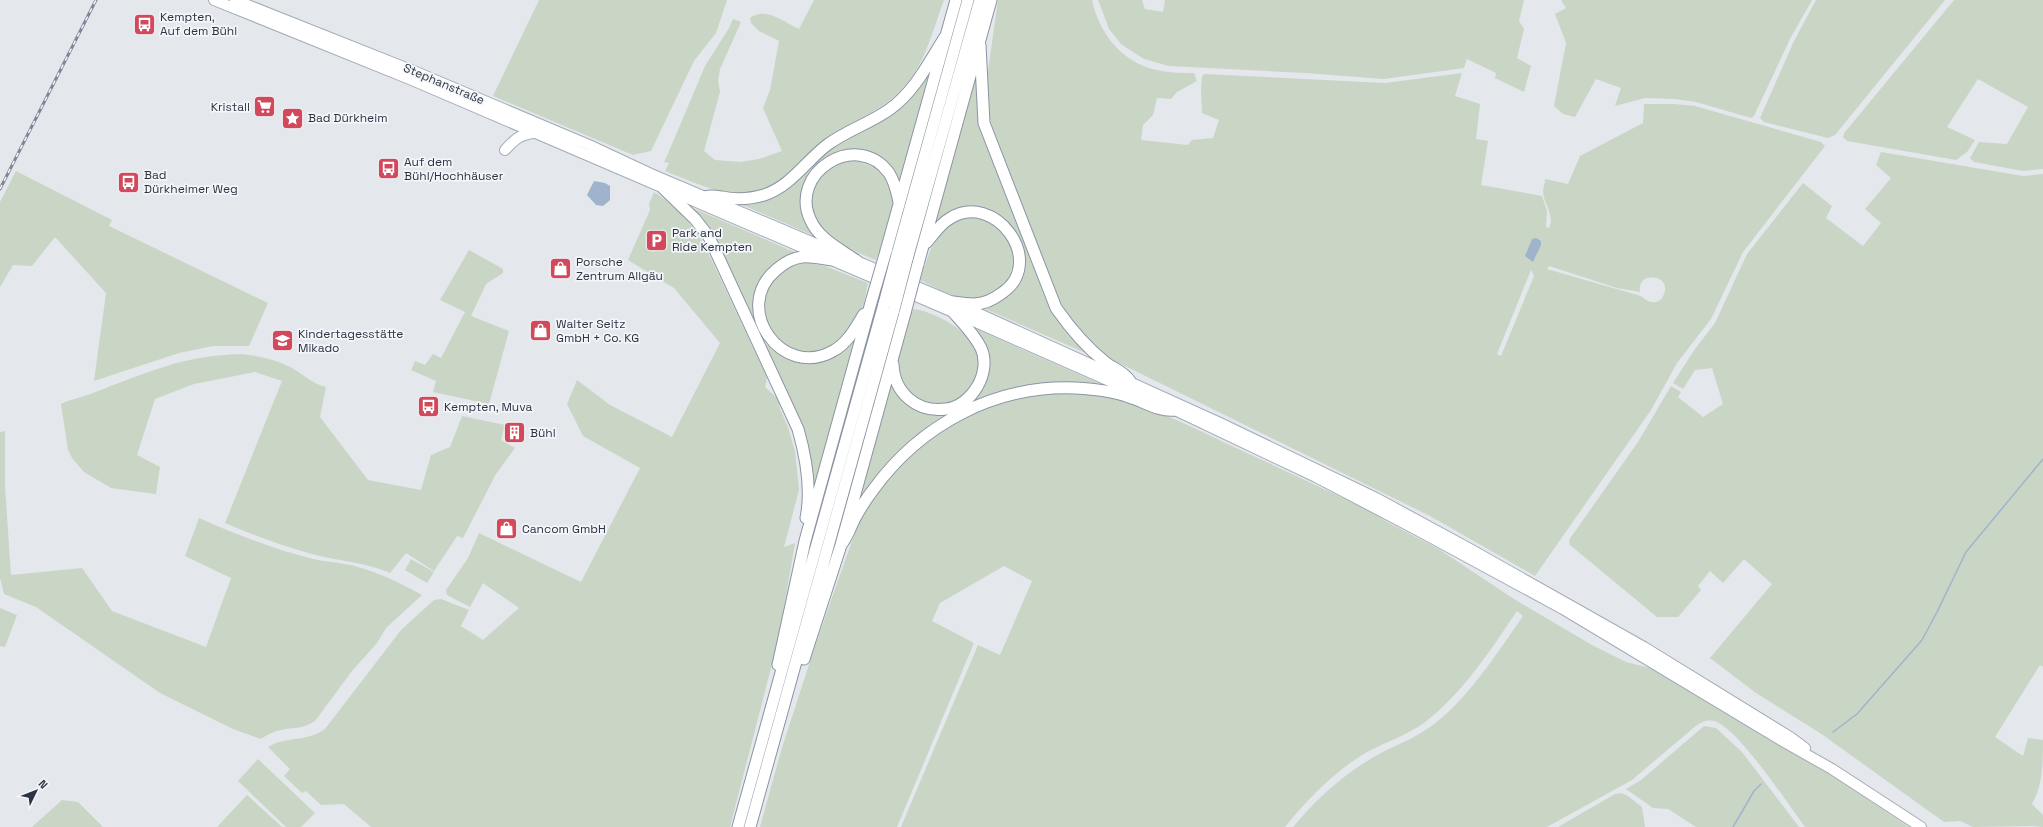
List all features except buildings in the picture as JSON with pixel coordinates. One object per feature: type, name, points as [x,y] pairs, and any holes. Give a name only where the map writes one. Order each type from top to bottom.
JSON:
[{"type":"highway","points":[[923,247],[949,218],[963,213],[977,212],[989,215],[1001,223],[1010,233],[1017,245],[1020,259],[1018,272],[1012,283],[1005,291],[993,299],[985,302],[953,307],[982,349],[984,362],[983,375],[972,394],[961,403],[947,409],[932,409],[919,405],[906,397],[898,388],[893,375],[899,311],[897,255],[899,205],[956,0]]},
{"type":"highway","points":[[738,827],[968,0]]},
{"type":"highway","points":[[833,260],[802,257],[790,260],[771,274],[763,286],[759,308],[763,327],[772,341],[784,352],[797,356],[824,356],[834,351],[844,343],[853,332],[872,300],[897,255],[980,0]]},
{"type":"highway","points":[[750,827],[786,697],[899,311],[918,264],[923,247],[980,45],[991,0]]},
{"type":"highway","points":[[704,197],[713,195],[746,199],[764,195],[780,188],[798,174],[827,145],[843,134],[890,109],[905,96],[918,79],[945,37]]},
{"type":"highway","points":[[980,45],[984,123],[1056,308],[1071,329],[1092,350],[1106,363],[1123,372],[1130,381]]},
{"type":"highway","points":[[857,261],[820,234],[811,221],[806,207],[807,193],[811,180],[817,172],[826,163],[846,155],[859,155],[870,158],[889,173],[893,181],[899,205]]},
{"type":"highway","points":[[662,188],[695,219],[709,237],[798,429],[805,453],[808,489],[807,515],[803,532],[805,542]]},
{"type":"highway","points":[[779,684],[777,668],[805,542],[872,300]]},
{"type":"highway","points":[[786,697],[799,674],[841,545],[894,352]]},
{"type":"highway","points":[[841,545],[848,536],[854,519],[872,490],[894,463],[933,430],[972,408],[1021,392],[1076,388],[1128,396],[1165,411],[1175,410]]},
{"type":"main road","name":"Stephanstraße","points":[[214,0],[312,34],[589,145],[704,197],[857,261],[953,307]]},
{"type":"main road","name":"Stephanstraße","points":[[235,0],[300,30]]},
{"type":"main road","name":"Stephanstraße","points":[[312,34],[412,80],[662,188],[833,260],[953,307]]},
{"type":"main road","points":[[505,150],[515,138],[523,134],[533,133]]},
{"type":"main road","points":[[953,307],[1130,381],[1376,498],[1560,598],[1680,668],[1790,737],[1832,769]]},
{"type":"main road","points":[[953,307],[1316,477],[1466,556],[1621,643],[1786,743],[1832,769],[1921,827]]},
{"type":"green space","points":[[539,0],[727,0],[716,33],[694,61],[651,151],[633,155],[493,96]]},
{"type":"green space","points":[[814,0],[944,0],[923,57],[908,82],[885,104],[838,132],[796,171],[778,183],[762,190],[746,193],[731,193],[700,185],[665,171],[669,163],[664,162],[705,66],[733,19],[741,22],[720,69],[718,80],[720,92],[704,151],[715,160],[740,162],[759,159],[782,151],[763,108],[770,90],[779,41],[759,31],[751,23],[750,18],[756,15],[769,14],[799,29]]},
{"type":"green space","points":[[998,0],[1092,0],[1095,12],[1106,35],[1114,45],[1133,61],[1157,70],[1194,73],[1197,81],[1177,92],[1171,99],[1157,98],[1153,115],[1143,125],[1141,140],[1188,145],[1192,140],[1213,138],[1219,120],[1202,113],[1202,76],[1205,74],[1385,83],[1462,73],[1455,96],[1480,104],[1476,139],[1488,141],[1481,185],[1542,196],[1547,211],[1546,227],[1549,228],[1551,219],[1543,192],[1545,179],[1568,184],[1580,156],[1643,123],[1644,104],[1695,106],[1821,142],[1825,146],[1743,252],[1711,319],[1677,363],[1651,410],[1535,576],[1430,516],[1111,359],[1104,353],[1067,313],[1057,296],[1001,155],[990,117],[987,98],[987,78]],"holes":[[[1549,266],[1617,288],[1640,292],[1640,285],[1643,280],[1654,277],[1663,282],[1665,287],[1664,294],[1657,302],[1650,302],[1641,296],[1547,269]],[[1531,270],[1534,276],[1501,356],[1497,354]]]},
{"type":"green space","points":[[1098,0],[1142,0],[1145,9],[1163,12],[1165,0],[1524,0],[1519,21],[1524,29],[1517,58],[1531,66],[1524,92],[1495,78],[1496,73],[1467,59],[1464,68],[1384,79],[1305,73],[1169,66],[1144,59],[1121,44],[1109,29]]},
{"type":"green space","points":[[1561,0],[1812,0],[1790,39],[1754,116],[1751,118],[1696,102],[1674,99],[1645,98],[1615,106],[1621,88],[1596,79],[1575,117],[1563,114],[1554,106],[1566,43],[1555,14],[1566,8]]},
{"type":"green space","points":[[1816,0],[1945,0],[1835,135],[1828,138],[1764,122],[1760,118],[1794,41]]},
{"type":"green space","points":[[1954,0],[2043,0],[2043,169],[2023,171],[1974,162],[1970,158],[1979,142],[2007,144],[2028,107],[1978,79],[1947,127],[1975,140],[1967,152],[1956,160],[1847,141],[1843,137],[1845,132]]},
{"type":"green space","points":[[978,64],[976,91],[978,109],[1036,270],[1090,355],[983,308],[997,302],[1012,291],[1016,284],[1018,272],[1020,242],[1014,230],[998,213],[985,208],[973,209],[933,228]]},
{"type":"green space","points":[[932,69],[900,187],[896,175],[852,151],[836,153],[822,162],[805,187],[817,237],[738,203],[766,201],[782,193],[819,157]]},
{"type":"green space","points":[[1881,152],[2023,176],[2043,174],[2043,667],[2040,665],[1995,737],[2023,756],[2028,738],[2043,740],[2040,781],[2036,797],[2032,804],[2043,815],[2043,827],[1973,827],[1960,821],[1944,822],[1820,733],[1756,693],[1710,658],[1772,584],[1744,559],[1723,583],[1710,571],[1698,586],[1701,590],[1678,617],[1657,617],[1570,545],[1569,540],[1638,442],[1671,386],[1681,392],[1678,397],[1703,417],[1723,404],[1712,368],[1695,370],[1683,389],[1673,383],[1695,349],[1715,323],[1747,254],[1803,183],[1832,206],[1826,218],[1863,246],[1881,223],[1865,209],[1891,178],[1876,165]]},
{"type":"green space","points":[[850,160],[868,165],[875,169],[888,181],[892,189],[894,197],[892,214],[876,260],[848,248],[835,239],[823,229],[816,218],[812,207],[812,196],[820,177],[838,164]]},
{"type":"green space","points":[[16,171],[112,220],[109,226],[268,303],[249,346],[213,346],[179,353],[94,381],[106,293],[55,237],[32,266],[13,265],[0,287],[0,202]]},
{"type":"green space","points":[[654,192],[682,215],[704,244],[767,377],[765,387],[778,399],[780,409],[788,427],[795,451],[799,490],[784,547],[795,543],[779,637],[730,827],[371,827],[344,804],[321,805],[306,791],[302,793],[284,776],[290,769],[268,747],[282,741],[311,736],[325,729],[401,630],[434,600],[441,599],[469,610],[461,626],[483,640],[519,608],[483,583],[470,607],[447,595],[446,590],[468,558],[479,533],[581,582],[640,468],[583,436],[567,404],[577,380],[610,405],[672,437],[720,343],[674,288],[628,260],[650,210],[649,204]]},
{"type":"green space","points":[[688,206],[799,254],[777,267],[761,281],[754,299],[756,326]]},
{"type":"green space","points":[[978,217],[996,224],[1007,236],[1013,251],[1012,266],[1007,281],[996,292],[981,298],[962,298],[946,293],[920,280],[932,246],[945,229],[953,223],[964,219]]},
{"type":"green space","points":[[469,250],[503,269],[503,273],[486,284],[471,316],[509,331],[489,404],[433,392],[436,381],[411,370],[415,361],[425,365],[433,354],[441,358],[465,312],[440,300]]},
{"type":"green space","points":[[809,263],[825,266],[868,283],[864,304],[848,331],[839,342],[820,352],[798,352],[775,339],[764,315],[763,304],[773,279],[795,264]]},
{"type":"green space","points":[[913,309],[938,316],[960,330],[968,337],[974,346],[978,355],[978,375],[968,393],[959,400],[944,405],[929,404],[909,393],[898,376],[897,367],[899,350]]},
{"type":"green space","points":[[974,328],[1107,387],[1047,385],[942,419],[853,515],[891,381],[902,399],[907,404],[925,414],[936,413],[982,388],[987,372],[988,356],[983,342]]},
{"type":"green space","points":[[856,337],[812,498],[812,487],[763,342],[787,359],[797,362],[816,363],[842,351]]},
{"type":"green space","points":[[242,354],[277,361],[326,387],[320,417],[368,480],[421,490],[431,455],[450,447],[462,416],[505,425],[501,440],[515,448],[496,474],[463,538],[457,536],[434,571],[406,553],[390,573],[371,566],[301,551],[225,523],[282,381],[255,372],[194,384],[155,399],[137,455],[160,467],[156,494],[111,488],[84,472],[72,458],[68,450],[61,404],[165,366],[201,358]]},
{"type":"green space","points":[[1076,392],[1119,400],[1158,412],[1369,510],[1387,522],[1437,548],[1514,599],[1592,645],[1626,662],[1658,670],[1770,740],[1833,776],[1909,827],[1805,827],[1764,770],[1739,740],[1717,722],[1709,721],[1697,725],[1632,780],[1547,827],[1293,827],[1322,796],[1356,768],[1381,753],[1422,733],[1441,719],[1480,677],[1503,645],[1523,616],[1517,611],[1475,671],[1438,711],[1417,728],[1362,755],[1340,770],[1320,788],[1285,827],[901,827],[978,645],[1000,655],[1032,581],[1004,566],[940,603],[932,621],[974,643],[897,827],[760,827],[781,751],[814,649],[859,521],[876,492],[919,445],[974,412],[1022,396]]},
{"type":"green space","points":[[5,431],[5,487],[11,575],[82,568],[112,611],[206,647],[231,578],[185,556],[199,518],[281,550],[309,558],[349,565],[372,571],[422,595],[386,628],[377,643],[352,671],[315,721],[311,724],[303,727],[276,731],[261,739],[233,729],[160,693],[36,607],[4,594],[0,578],[0,432]]},
{"type":"green space","points":[[411,559],[434,572],[427,583],[405,570]]},
{"type":"green space","points":[[0,608],[17,615],[5,647],[0,646]]},
{"type":"green space","points":[[1704,726],[1716,728],[1742,752],[1799,827],[1696,827],[1668,809],[1653,808],[1626,789],[1641,780]]},
{"type":"green space","points":[[258,759],[315,813],[301,827],[286,827],[238,781]]},
{"type":"green space","points":[[1621,793],[1628,796],[1642,807],[1645,827],[1558,827],[1615,794]]},
{"type":"green space","points":[[247,795],[282,827],[217,827]]},
{"type":"green space","points":[[62,800],[78,802],[103,827],[32,827]]},
{"type":"water","points":[[594,181],[605,183],[610,186],[610,200],[603,206],[596,205],[587,195]]},
{"type":"water","points":[[1536,238],[1541,241],[1541,245],[1533,262],[1525,256],[1532,239]]},
{"type":"waterway","points":[[1833,732],[1857,714],[1922,640],[1966,552],[2043,459]]},
{"type":"waterway","points":[[1733,827],[1754,791],[1761,784]]},
{"type":"railway","points":[[0,189],[96,0]]},
{"type":"place","name":"Kempten, Auf dem Bühl","points":[[144,24]]},
{"type":"place","name":"Kristall","points":[[265,107]]},
{"type":"place","name":"Bad Dürkheim","points":[[292,118]]},
{"type":"place","name":"Auf dem Bühl/Hochhäuser","points":[[389,169]]},
{"type":"place","name":"Bad Dürkheimer Weg","points":[[129,182]]},
{"type":"place","name":"Park and Ride Kempten","points":[[656,240]]},
{"type":"place","name":"Porsche Zentrum Allgäu","points":[[561,269]]},
{"type":"place","name":"Walter Seitz GmbH + Co. KG","points":[[541,331]]},
{"type":"place","name":"Kindertagesstätte Mikado","points":[[283,341]]},
{"type":"place","name":"Kempten, Muva","points":[[429,407]]},
{"type":"place","name":"Bühl","points":[[514,433]]},
{"type":"place","name":"Cancom GmbH","points":[[506,529]]}]
